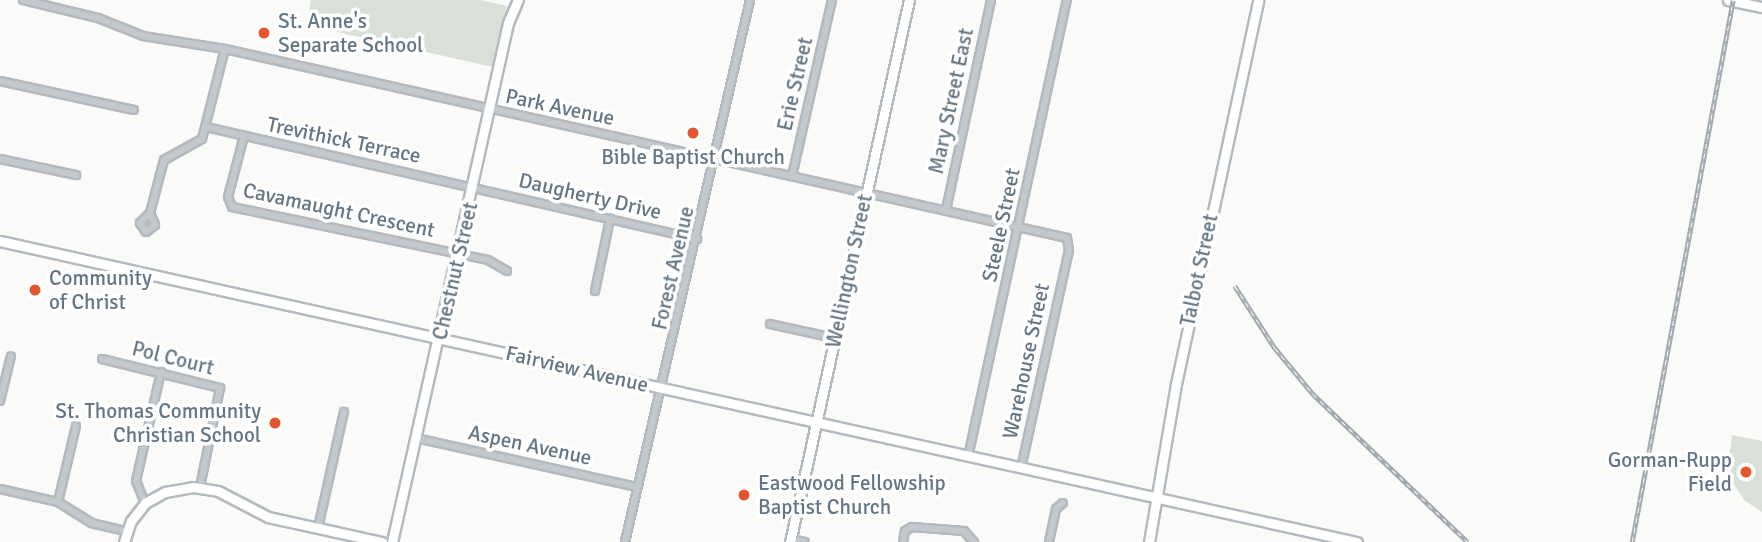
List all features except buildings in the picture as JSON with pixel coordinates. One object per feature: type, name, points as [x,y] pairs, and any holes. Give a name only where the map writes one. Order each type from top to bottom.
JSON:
[{"type":"main road","name":"Chestnut Street","points":[[393,542],[475,186],[508,23],[518,0]]},
{"type":"main road","name":"Wellington Street","points":[[791,540],[909,0]]},
{"type":"main road","name":"Talbot Street","points":[[1149,542],[1153,498],[1258,0]]},
{"type":"main road","points":[[1728,0],[1762,7]]},
{"type":"main road","name":"Fairview Avenue","points":[[0,241],[1357,542]]},
{"type":"main road","points":[[124,542],[127,531],[145,503],[175,488],[200,487],[264,516],[382,542]]},
{"type":"street","name":"Park Avenue","points":[[24,0],[98,18],[143,36],[225,49],[1019,226],[1070,240],[1066,261]]},
{"type":"street","name":"Forest Avenue","points":[[625,542],[664,388],[750,0]]},
{"type":"street","name":"Erie Street","points":[[792,176],[832,0]]},
{"type":"street","name":"Mary Street East","points":[[946,210],[991,0]]},
{"type":"street","name":"Steele Street","points":[[968,457],[1067,0]]},
{"type":"street","points":[[150,213],[164,160],[200,143],[225,49]]},
{"type":"street","points":[[0,82],[134,110]]},
{"type":"street","name":"Trevithick Terrace","points":[[206,127],[475,186]]},
{"type":"street","name":"Cavamaught Crescent","points":[[244,136],[228,197],[232,206],[494,261],[507,271]]},
{"type":"street","points":[[0,159],[76,175]]},
{"type":"street","name":"Daugherty Drive","points":[[475,186],[697,239]]},
{"type":"street","points":[[595,291],[610,219]]},
{"type":"street","name":"Warehouse Street","points":[[1021,469],[1066,261]]},
{"type":"street","points":[[770,324],[834,338]]},
{"type":"street","points":[[0,401],[11,356]]},
{"type":"street","name":"Pol Court","points":[[102,359],[220,388],[200,487]]},
{"type":"street","points":[[145,503],[136,481],[161,372]]},
{"type":"street","points":[[318,528],[344,412]]},
{"type":"street","points":[[58,502],[76,426]]},
{"type":"street","name":"Aspen Avenue","points":[[416,438],[637,487]]},
{"type":"street","points":[[0,489],[58,502],[91,523],[127,531]]},
{"type":"street","points":[[1049,542],[1056,509],[1063,503]]},
{"type":"street","points":[[903,542],[905,531],[912,527],[964,531],[974,542]]},
{"type":"street","points":[[791,540],[805,542]]},
{"type":"shaded area","points":[[311,0],[481,0],[507,6],[493,67],[306,25]]},
{"type":"shaded area","name":"Gorman-Rupp Field","points":[[1732,435],[1762,441],[1762,512],[1744,500],[1733,483],[1729,460]]},
{"type":"railway","points":[[1632,542],[1733,0]]},
{"type":"railway","points":[[1235,286],[1275,348],[1313,394],[1468,542]]},
{"type":"place","name":"St. Anne's Separate School","points":[[264,33]]},
{"type":"place","name":"Bible Baptist Church","points":[[693,133]]},
{"type":"place","name":"Community of Christ","points":[[35,290]]},
{"type":"place","name":"St. Thomas Community Christian School","points":[[275,423]]},
{"type":"place","name":"Gorman-Rupp Field","points":[[1746,472]]},
{"type":"place","name":"Eastwood Fellowship Baptist Church","points":[[744,495]]}]
